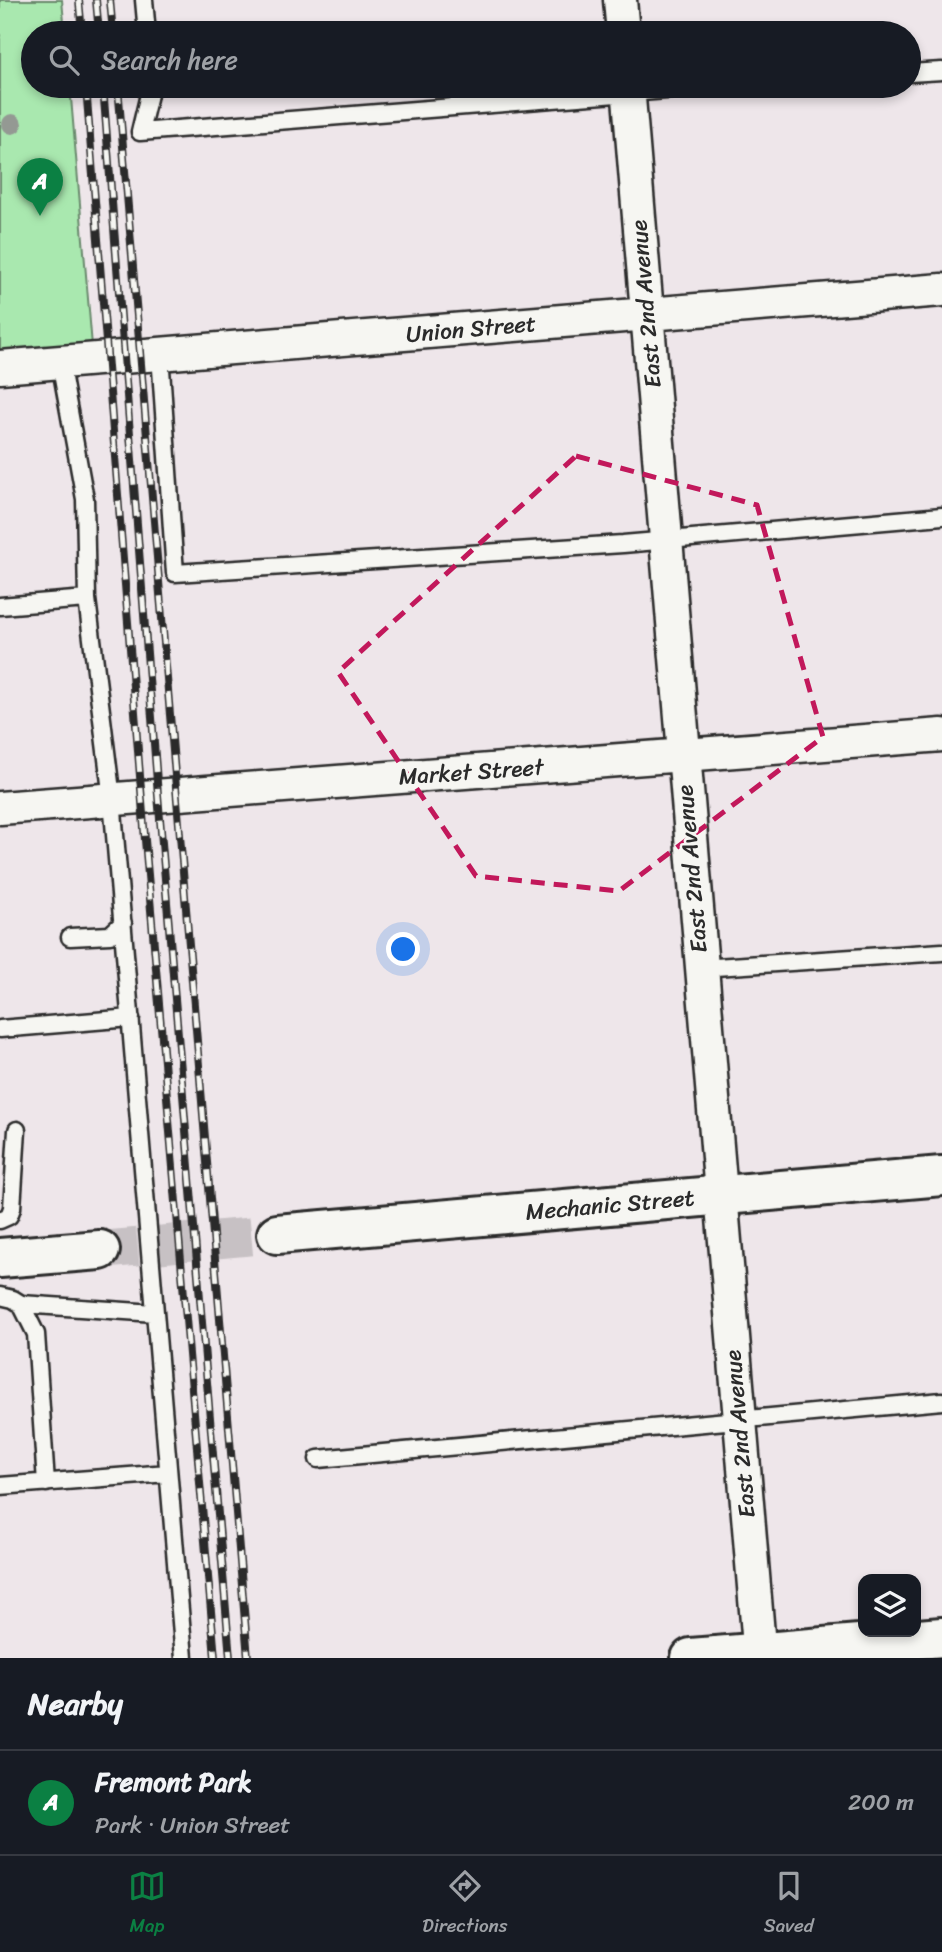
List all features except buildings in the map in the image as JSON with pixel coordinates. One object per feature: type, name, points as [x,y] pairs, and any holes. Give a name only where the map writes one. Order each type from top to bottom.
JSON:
[{"type":"street","points":[[620,0],[622,21]]},
{"type":"street","name":"East 2nd Avenue","points":[[629,98],[719,1195],[760,1655]]},
{"type":"street","name":"Union Street","points":[[0,367],[942,290]]},
{"type":"street","name":"Market Street","points":[[0,808],[683,757],[942,734]]},
{"type":"street","name":"Mechanic Street","points":[[277,1234],[942,1176]]},
{"type":"street","points":[[0,1258],[100,1250]]},
{"type":"street","points":[[691,1658],[905,1649],[942,1637]]},
{"type":"lane","points":[[144,0],[146,21]]},
{"type":"lane","points":[[921,72],[942,71]]},
{"type":"lane","points":[[148,98],[140,132],[526,98]]},
{"type":"lane","points":[[160,354],[175,573],[623,544],[942,516]]},
{"type":"lane","points":[[60,362],[85,499],[87,599],[113,799],[184,1658]]},
{"type":"lane","points":[[0,606],[87,599]]},
{"type":"lane","points":[[71,937],[110,935],[123,923]]},
{"type":"lane","points":[[700,968],[942,951]]},
{"type":"lane","points":[[0,1029],[131,1018]]},
{"type":"lane","points":[[0,1220],[9,1216],[12,1209],[17,1130]]},
{"type":"lane","points":[[0,1296],[21,1304],[155,1313]]},
{"type":"lane","points":[[21,1304],[36,1334],[46,1483]]},
{"type":"lane","points":[[318,1459],[942,1401]]},
{"type":"lane","points":[[0,1486],[168,1473]]},
{"type":"highlighted area","points":[[576,456],[757,505],[823,737],[619,891],[476,876],[338,672]]},
{"type":"green space","points":[[0,0],[62,0],[64,21],[21,21],[21,98],[71,98],[92,346],[0,354]]},
{"type":"tunnel","points":[[100,1250],[277,1234]]},
{"type":"railway","points":[[79,0],[81,21]]},
{"type":"railway","points":[[96,0],[98,21]]},
{"type":"railway","points":[[110,0],[112,21]]},
{"type":"railway","points":[[87,98],[145,840],[215,1658]]},
{"type":"railway","points":[[104,98],[158,795],[230,1658]]},
{"type":"railway","points":[[119,98],[248,1658]]},
{"type":"place","name":"Fremont Park","points":[[40,216]]}]
